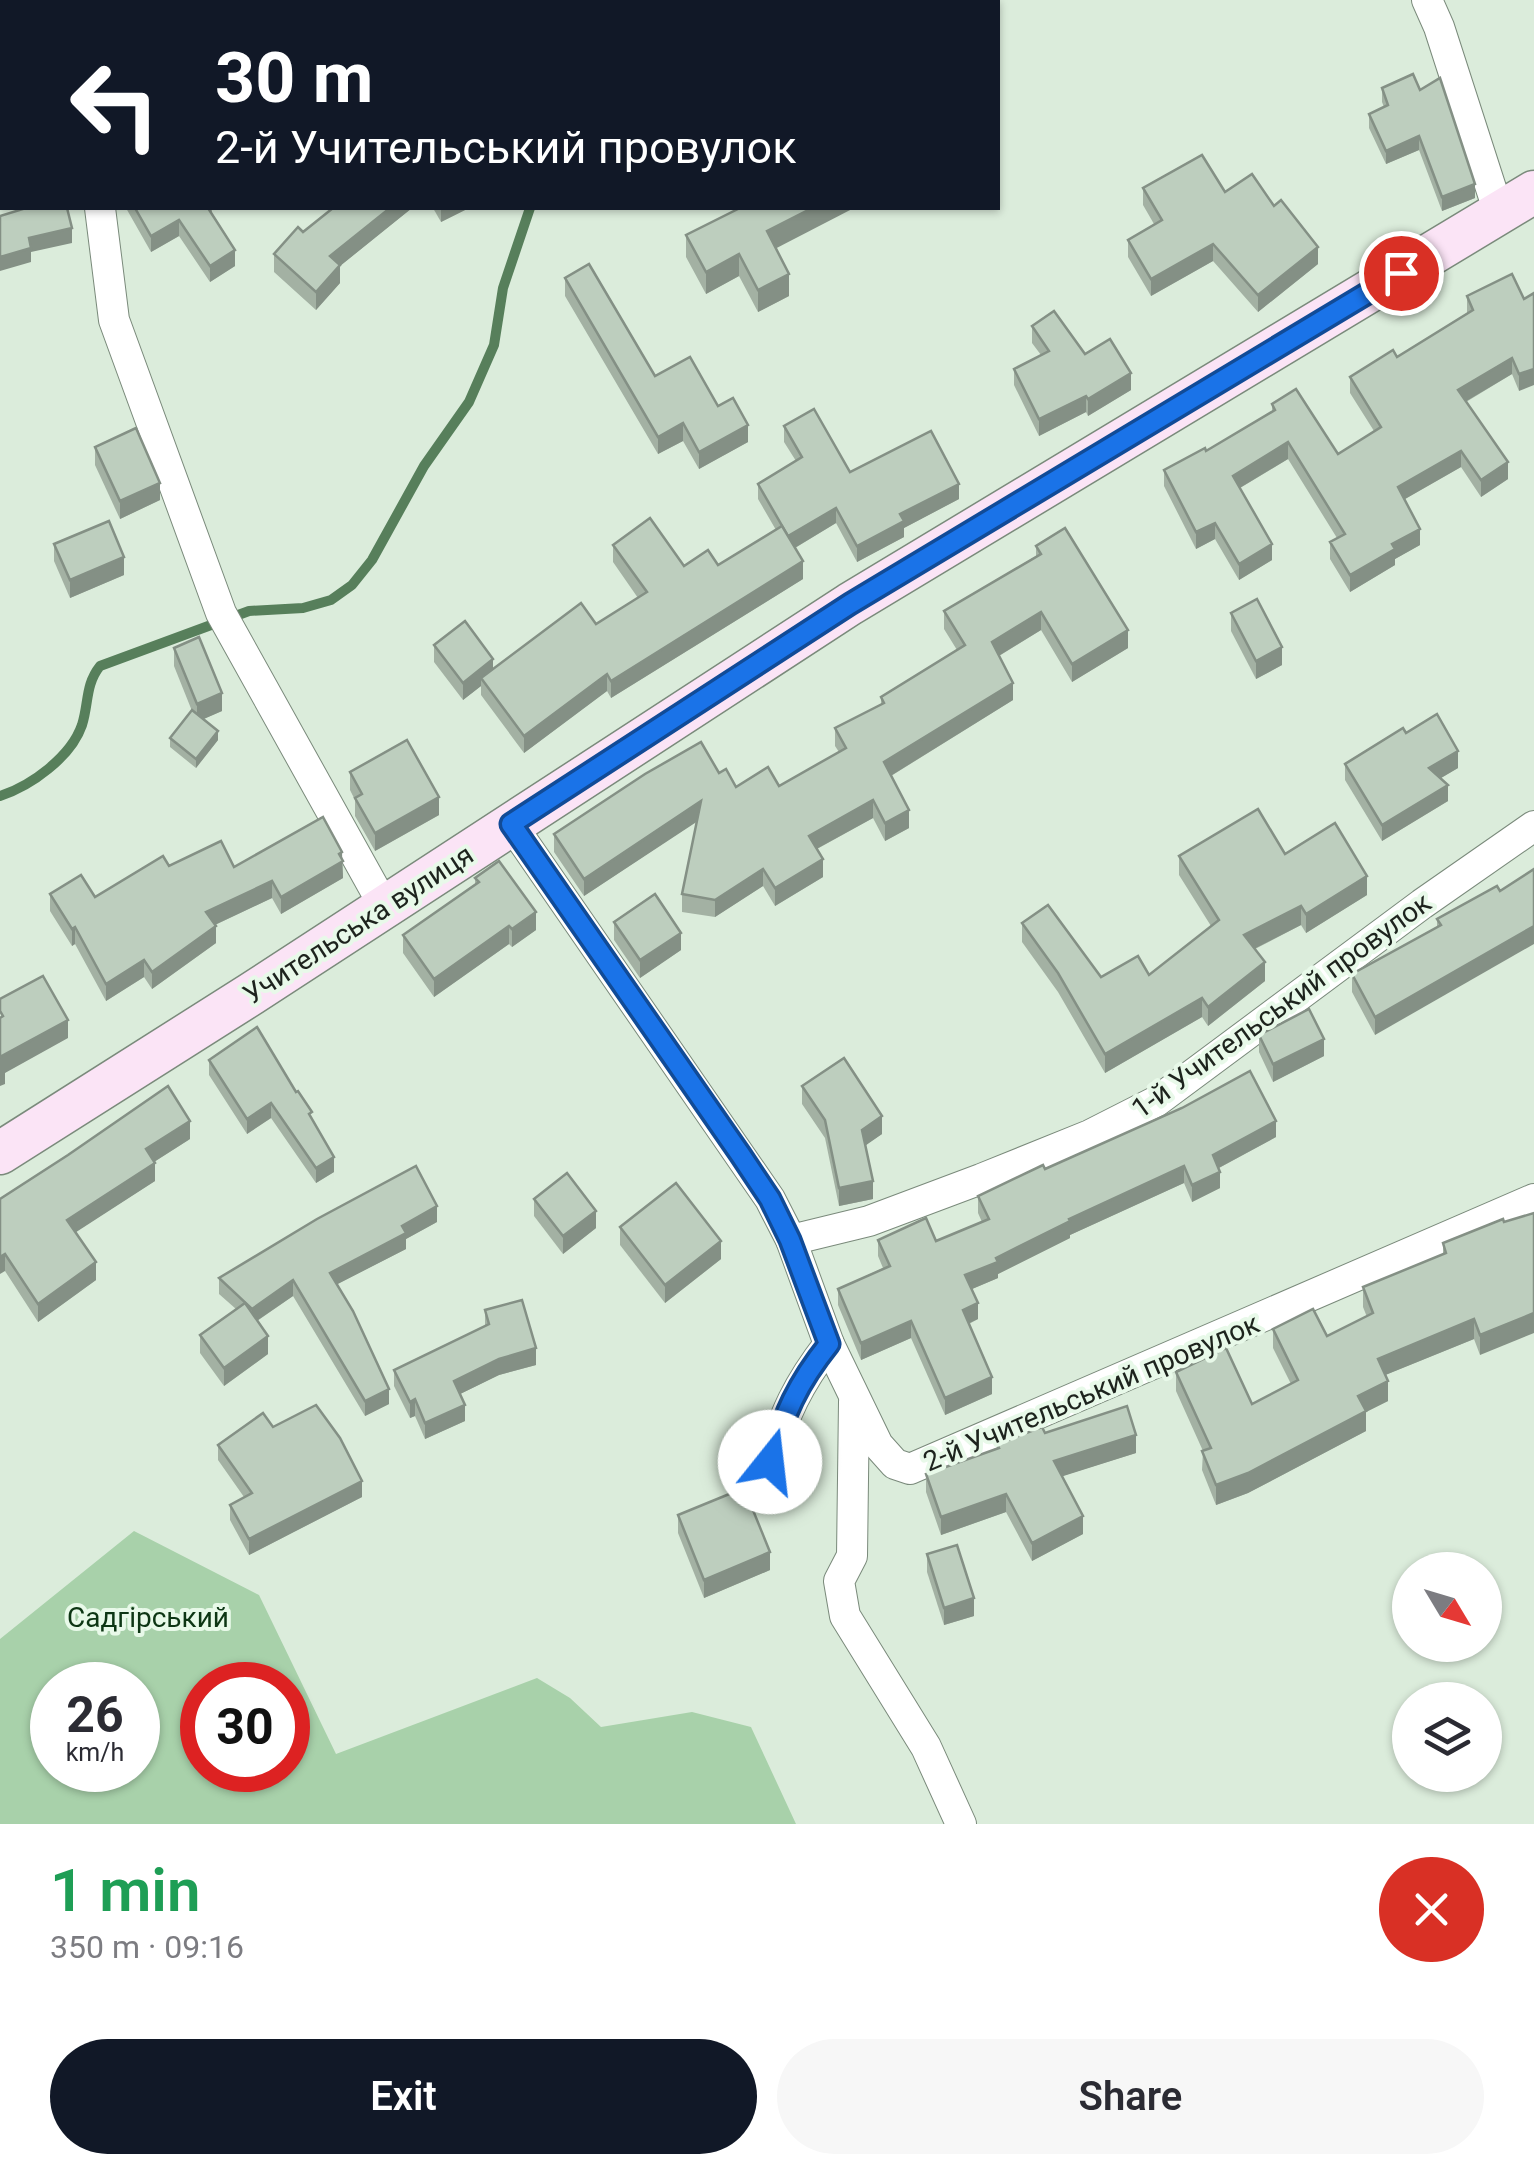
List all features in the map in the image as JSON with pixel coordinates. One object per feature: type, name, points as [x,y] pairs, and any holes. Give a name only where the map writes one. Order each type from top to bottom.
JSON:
[{"type":"main road","name":"Учительська вулиця","points":[[0,1154],[850,604],[1517,203]]},
{"type":"street","points":[[1427,0],[1517,203]]},
{"type":"street","points":[[100,210],[114,320],[225,621],[384,906]]},
{"type":"street","name":"2-й Учительський провулок","points":[[511,824],[770,1199],[854,1399],[878,1445],[895,1464],[910,1469],[1534,1199]]},
{"type":"street","name":"1-й Учительський провулок","points":[[790,1240],[868,1221],[981,1179],[1090,1135],[1157,1101],[1534,826]]},
{"type":"street","points":[[770,1462],[783,1416],[801,1379],[829,1344]]},
{"type":"street","points":[[854,1399],[852,1556],[839,1581],[845,1616],[926,1748],[961,1824]]},
{"type":"green space","name":"Садгірський","points":[[134,1531],[259,1595],[291,1662],[180,1662],[180,1792],[310,1792],[310,1700],[336,1754],[537,1678],[570,1698],[601,1727],[692,1712],[751,1727],[796,1824],[0,1824],[0,1639]]},
{"type":"building","points":[[1413,74],[1420,90],[1440,78],[1475,184],[1442,197],[1419,136],[1386,151],[1369,114],[1388,105],[1382,88]]},
{"type":"building","points":[[1202,155],[1225,192],[1252,174],[1274,206],[1281,200],[1318,247],[1258,295],[1213,244],[1151,279],[1128,240],[1162,220],[1143,188]]},
{"type":"building","points":[[20,210],[68,210],[72,228],[29,238],[31,248],[0,257],[0,216]]},
{"type":"building","points":[[136,210],[209,210],[235,250],[210,266],[179,220],[151,236]]},
{"type":"building","points":[[330,210],[388,210],[330,256],[340,265],[316,292],[274,254],[298,227],[303,232]]},
{"type":"building","points":[[736,210],[808,210],[767,231],[789,274],[758,290],[739,254],[706,272],[686,235]]},
{"type":"building","points":[[589,264],[655,376],[690,357],[718,406],[733,398],[748,425],[699,452],[683,423],[658,437],[565,278]]},
{"type":"building","points":[[1512,274],[1524,299],[1534,293],[1534,369],[1519,374],[1512,358],[1458,390],[1508,462],[1481,480],[1461,451],[1398,487],[1420,529],[1350,575],[1330,542],[1345,534],[1288,442],[1233,476],[1272,544],[1239,564],[1215,523],[1196,532],[1164,470],[1205,448],[1206,451],[1275,410],[1272,404],[1296,389],[1338,454],[1381,427],[1350,377],[1393,350],[1397,357],[1473,310],[1467,296]]},
{"type":"building","points":[[1054,311],[1085,354],[1110,339],[1131,373],[1088,399],[1086,396],[1039,419],[1014,369],[1049,351],[1032,326]]},
{"type":"building","points":[[814,409],[850,472],[931,431],[959,484],[900,514],[904,521],[857,546],[836,508],[788,536],[758,484],[802,457],[784,426]]},
{"type":"building","points":[[136,428],[160,483],[120,501],[95,447]]},
{"type":"building","points":[[650,518],[684,566],[708,550],[718,565],[782,526],[803,561],[611,681],[607,674],[524,736],[481,678],[581,603],[596,624],[647,592],[613,545]]},
{"type":"building","points":[[109,521],[124,557],[70,580],[54,544]]},
{"type":"building","points":[[1065,528],[1128,630],[1072,664],[1041,612],[992,642],[1013,683],[884,762],[909,810],[885,823],[873,800],[809,836],[823,859],[775,888],[763,869],[715,900],[682,894],[701,801],[584,879],[554,834],[701,742],[719,773],[726,769],[736,787],[768,767],[779,786],[846,748],[835,728],[884,703],[881,697],[965,645],[944,611],[1041,554],[1036,546]]},
{"type":"building","points":[[1257,599],[1282,647],[1256,661],[1231,613]]},
{"type":"building","points":[[465,621],[493,659],[463,683],[434,645]]},
{"type":"building","points":[[199,637],[222,693],[197,704],[174,648]]},
{"type":"building","points":[[192,710],[218,731],[196,759],[170,738]]},
{"type":"building","points":[[1437,714],[1458,751],[1429,768],[1448,785],[1382,825],[1345,764],[1403,728],[1406,733]]},
{"type":"building","points":[[407,740],[439,797],[375,833],[355,798],[362,794],[350,772]]},
{"type":"building","points":[[1258,809],[1285,854],[1335,823],[1367,876],[1306,914],[1301,906],[1244,935],[1265,962],[1208,1007],[1202,998],[1105,1054],[1058,973],[1022,923],[1048,905],[1101,977],[1138,956],[1149,975],[1219,920],[1179,856]]},
{"type":"building","points":[[323,817],[343,861],[281,897],[272,881],[206,912],[216,926],[152,972],[144,960],[106,984],[75,927],[72,929],[50,894],[81,875],[95,897],[163,856],[169,866],[221,841],[234,867]]},
{"type":"building","points":[[499,861],[536,912],[512,929],[509,926],[434,979],[403,935],[479,882],[475,878]]},
{"type":"building","points":[[1534,869],[1534,926],[1375,1017],[1352,974],[1441,925],[1437,919],[1497,886],[1500,891]]},
{"type":"building","points":[[655,894],[681,933],[640,960],[614,922]]},
{"type":"building","points":[[43,976],[68,1020],[0,1057],[0,999]]},
{"type":"building","points":[[1309,1009],[1324,1039],[1273,1064],[1259,1035]]},
{"type":"building","points":[[257,1027],[312,1112],[309,1114],[334,1157],[316,1168],[271,1103],[247,1119],[209,1060]]},
{"type":"building","points":[[844,1058],[882,1116],[862,1130],[873,1181],[839,1188],[825,1120],[802,1086]]},
{"type":"building","points":[[1250,1071],[1276,1121],[1213,1155],[1220,1172],[1192,1185],[1184,1166],[1069,1219],[996,1258],[998,1262],[965,1275],[978,1303],[963,1310],[992,1377],[945,1398],[911,1321],[861,1343],[838,1289],[890,1266],[878,1240],[926,1218],[936,1241],[989,1219],[978,1196],[1182,1108]]},
{"type":"building","points":[[168,1086],[190,1121],[146,1149],[155,1163],[67,1220],[96,1262],[38,1304],[5,1254],[0,1257],[0,1199]]},
{"type":"building","points":[[416,1166],[437,1206],[402,1226],[406,1233],[330,1273],[353,1311],[389,1389],[365,1401],[293,1280],[252,1309],[219,1278]]},
{"type":"building","points":[[567,1173],[596,1211],[563,1236],[534,1199]]},
{"type":"building","points":[[676,1183],[721,1241],[665,1285],[620,1227]]},
{"type":"building","points":[[1534,1213],[1534,1313],[1480,1335],[1474,1319],[1378,1359],[1388,1381],[1358,1396],[1366,1411],[1248,1473],[1216,1485],[1202,1451],[1211,1448],[1176,1372],[1226,1348],[1252,1404],[1298,1380],[1273,1329],[1313,1309],[1327,1336],[1373,1313],[1363,1287],[1446,1253],[1443,1243],[1503,1219],[1504,1222]]},
{"type":"building","points":[[522,1300],[536,1348],[499,1359],[454,1381],[465,1405],[425,1423],[415,1399],[410,1402],[394,1370],[489,1324],[485,1310]]},
{"type":"building","points":[[245,1303],[268,1336],[224,1368],[200,1335]]},
{"type":"building","points":[[316,1405],[340,1438],[362,1481],[249,1539],[230,1505],[252,1493],[218,1445],[263,1413],[273,1427]]},
{"type":"building","points":[[1127,1406],[1136,1435],[1054,1461],[1083,1516],[1032,1543],[1006,1494],[941,1517],[926,1474],[999,1448],[997,1444],[1042,1427],[1045,1433]]},
{"type":"building","points":[[744,1488],[770,1552],[704,1580],[678,1515]]},
{"type":"building","points":[[957,1545],[974,1598],[944,1608],[927,1554]]},
{"type":"waterway","points":[[0,796],[37,778],[69,748],[82,725],[90,687],[100,666],[249,611],[303,608],[331,600],[352,585],[372,560],[424,466],[469,402],[494,345],[503,288],[529,210]]},
{"type":"route","points":[[770,1462],[783,1416],[801,1379],[829,1344],[790,1240],[770,1199],[740,1154],[511,824],[850,604],[1401,273]]}]
